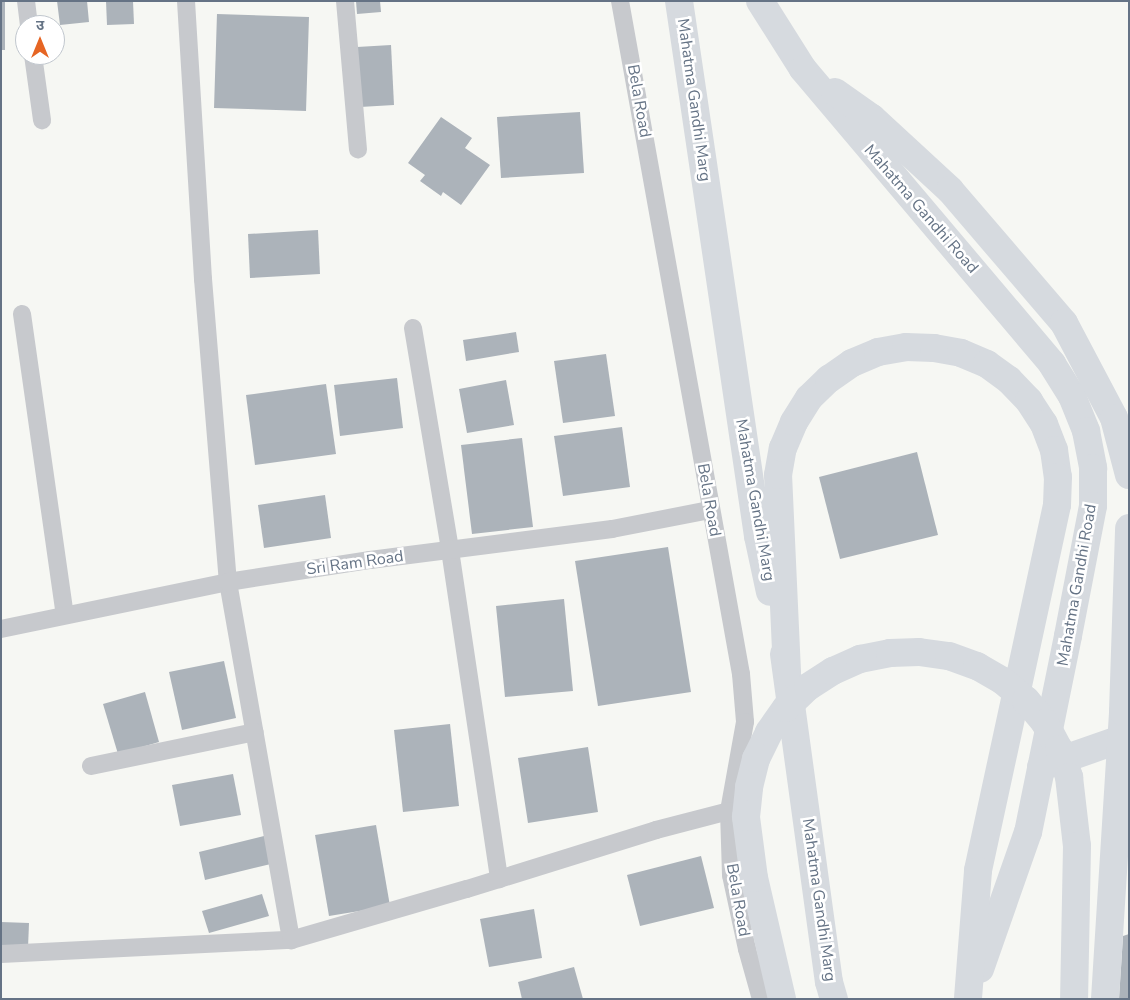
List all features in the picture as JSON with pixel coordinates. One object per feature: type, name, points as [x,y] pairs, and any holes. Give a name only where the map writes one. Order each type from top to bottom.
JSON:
[{"type":"main road","name":"Mahatma Gandhi Marg","points":[[679,1],[758,536],[787,672],[829,982],[834,999]]},
{"type":"main road","name":"Mahatma Gandhi Road","points":[[760,1],[803,69],[1030,334],[1072,396],[1086,431],[1093,468],[1093,506],[1028,832],[969,999]]},
{"type":"main road","points":[[803,69],[872,118],[950,190],[1064,323],[1114,418],[1129,475]]},
{"type":"main road","points":[[787,672],[778,475],[783,448],[794,422],[809,398],[829,379],[852,363],[878,352],[906,347],[934,348],[961,353],[986,364],[1009,380],[1029,400],[1044,424],[1054,450],[1058,477],[1057,505],[978,872],[969,999]]},
{"type":"main road","points":[[1105,999],[1120,768],[1129,528]]},
{"type":"main road","points":[[764,998],[754,878],[746,817],[749,787],[756,758],[769,732],[786,708],[808,687],[825,676],[860,659],[890,653],[919,652],[949,656],[977,666],[1003,681],[1026,700],[1038,715],[1059,749],[1069,777],[1076,846],[1074,999]]},
{"type":"main road","points":[[1041,767],[1121,739]]},
{"type":"street","points":[[26,1],[28,15]]},
{"type":"street","points":[[186,1],[203,279],[228,582],[291,940]]},
{"type":"street","points":[[345,1],[358,149]]},
{"type":"street","name":"Bela Road","points":[[620,1],[741,674],[746,722],[729,811],[731,875],[764,998]]},
{"type":"street","points":[[34,65],[42,120]]},
{"type":"street","points":[[22,314],[65,614]]},
{"type":"street","points":[[414,328],[450,550],[499,879]]},
{"type":"street","name":"Sri Ram Road","points":[[1,630],[65,614],[228,582],[612,529],[710,510]]},
{"type":"street","points":[[91,766],[254,732]]},
{"type":"street","points":[[1,954],[291,940],[499,879],[656,830],[729,811]]},
{"type":"building","points":[[1,1],[5,1],[5,50],[1,50]]},
{"type":"building","points":[[57,1],[87,1],[89,22],[65,24],[65,15],[59,15]]},
{"type":"building","points":[[106,1],[133,1],[134,24],[107,25]]},
{"type":"building","points":[[356,1],[380,1],[381,12],[357,14]]},
{"type":"building","points":[[217,14],[309,17],[306,111],[214,108]]},
{"type":"building","points":[[391,45],[394,105],[360,107],[357,47]]},
{"type":"building","points":[[580,112],[584,173],[501,178],[497,117]]},
{"type":"building","points":[[441,117],[472,138],[465,148],[490,165],[461,205],[443,192],[441,196],[420,181],[425,175],[408,163]]},
{"type":"building","points":[[318,230],[320,274],[250,278],[248,234]]},
{"type":"building","points":[[516,332],[519,352],[466,361],[463,340]]},
{"type":"building","points":[[606,354],[615,416],[563,423],[554,361]]},
{"type":"building","points":[[397,378],[403,428],[340,436],[334,385]]},
{"type":"building","points":[[506,380],[514,425],[467,433],[459,389]]},
{"type":"building","points":[[326,384],[336,454],[255,465],[246,395]]},
{"type":"building","points":[[622,427],[630,487],[563,496],[554,436]]},
{"type":"building","points":[[522,438],[533,527],[472,534],[461,445]]},
{"type":"building","points":[[917,452],[938,535],[840,559],[819,477]]},
{"type":"building","points":[[325,495],[331,538],[264,548],[258,505]]},
{"type":"building","points":[[668,547],[691,692],[598,706],[575,561]]},
{"type":"building","points":[[564,599],[573,691],[505,697],[496,606]]},
{"type":"building","points":[[224,661],[236,718],[182,730],[169,672]]},
{"type":"building","points":[[145,692],[159,742],[118,754],[103,704]]},
{"type":"building","points":[[450,724],[459,806],[403,812],[394,730]]},
{"type":"building","points":[[588,747],[598,812],[528,823],[518,758]]},
{"type":"building","points":[[233,774],[241,815],[180,826],[172,785]]},
{"type":"building","points":[[376,825],[390,906],[329,916],[315,835]]},
{"type":"building","points":[[268,835],[275,863],[205,880],[199,852]]},
{"type":"building","points":[[701,856],[714,908],[640,926],[627,875]]},
{"type":"building","points":[[262,894],[269,916],[209,933],[202,911]]},
{"type":"building","points":[[534,909],[542,958],[489,967],[480,919]]},
{"type":"building","points":[[1,922],[29,923],[28,948],[1,947]]},
{"type":"building","points":[[1129,934],[1129,999],[1119,999],[1123,936]]},
{"type":"building","points":[[574,967],[583,999],[522,999],[518,982]]}]
